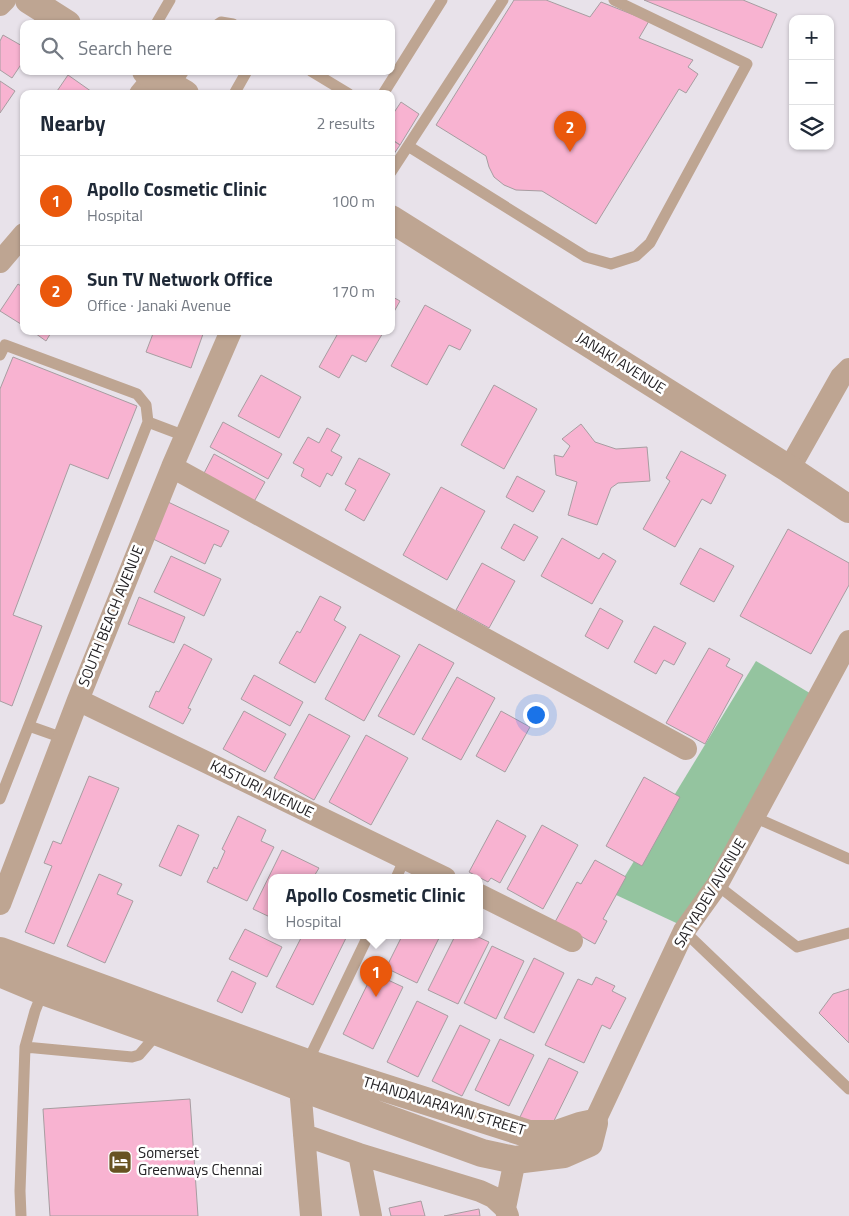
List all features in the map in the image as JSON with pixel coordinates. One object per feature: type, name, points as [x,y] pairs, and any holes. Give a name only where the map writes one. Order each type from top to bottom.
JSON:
[{"type":"street","points":[[0,5],[6,0]]},
{"type":"street","points":[[29,0],[61,20]]},
{"type":"street","name":"JANAKI AVENUE","points":[[395,222],[789,469],[849,509]]},
{"type":"street","points":[[0,262],[20,239]]},
{"type":"street","name":"SOUTH BEACH AVENUE","points":[[0,904],[78,700],[172,467],[229,335]]},
{"type":"street","points":[[789,469],[841,377],[849,369]]},
{"type":"street","points":[[172,467],[686,749]]},
{"type":"street","name":"SATYADEV AVENUE","points":[[594,1123],[684,931],[718,885],[849,641]]},
{"type":"street","name":"KASTURI AVENUE","points":[[78,700],[401,868],[427,874]]},
{"type":"street","points":[[483,896],[572,941]]},
{"type":"street","name":"THANDAVARAYAN STREET","points":[[0,950],[303,1075],[482,1152],[515,1160],[564,1154],[589,1143],[594,1123],[557,1134],[529,1134],[303,1075],[158,1032],[0,972]]},
{"type":"street","points":[[303,1075],[304,1134],[310,1216]]},
{"type":"street","points":[[304,1134],[359,1154],[480,1191],[492,1197],[506,1212]]},
{"type":"street","points":[[359,1154],[371,1216]]},
{"type":"street","points":[[506,1212],[515,1160]]},
{"type":"lane","points":[[158,20],[170,0]]},
{"type":"lane","points":[[386,90],[442,0]]},
{"type":"lane","points":[[395,166],[503,0]]},
{"type":"lane","points":[[408,146],[586,257],[611,264],[636,256],[650,242],[747,64],[614,0]]},
{"type":"lane","points":[[236,90],[245,75]]},
{"type":"lane","points":[[318,75],[342,90]]},
{"type":"lane","points":[[0,355],[5,345],[137,394],[146,404],[148,422],[0,799]]},
{"type":"lane","points":[[148,422],[185,436]]},
{"type":"lane","points":[[29,726],[63,738]]},
{"type":"lane","points":[[754,817],[849,859]]},
{"type":"lane","points":[[718,885],[797,948],[849,933]]},
{"type":"lane","points":[[684,931],[849,1089]]},
{"type":"lane","points":[[303,1075],[367,939]]},
{"type":"lane","points":[[22,1216],[20,1191],[25,1047],[35,1011],[44,990]]},
{"type":"lane","points":[[25,1047],[132,1057],[138,1055],[158,1032]]},
{"type":"green space","points":[[756,661],[813,695],[687,928],[614,894]]},
{"type":"building","points":[[514,0],[546,0],[590,17],[601,2],[649,21],[639,38],[693,60],[688,67],[698,74],[686,93],[679,89],[596,224],[542,191],[516,190],[504,185],[494,177],[486,156],[436,125]]},
{"type":"building","points":[[644,0],[743,0],[777,14],[762,48]]},
{"type":"building","points":[[3,35],[20,45],[20,66],[12,78],[0,70],[0,41]]},
{"type":"building","points":[[68,75],[89,90],[58,90]]},
{"type":"building","points":[[0,81],[15,91],[0,113]]},
{"type":"building","points":[[401,102],[419,114],[400,145],[395,142],[395,111]]},
{"type":"building","points":[[395,142],[400,145],[395,152]]},
{"type":"building","points":[[18,284],[20,285],[20,324],[0,311]]},
{"type":"building","points":[[395,298],[400,301],[395,310]]},
{"type":"building","points":[[425,305],[471,330],[460,350],[449,345],[427,385],[391,366]]},
{"type":"building","points":[[38,335],[50,335],[46,341]]},
{"type":"building","points":[[152,335],[203,335],[191,368],[146,352]]},
{"type":"building","points":[[337,335],[382,335],[366,362],[352,355],[339,378],[319,367]]},
{"type":"building","points":[[13,357],[137,406],[108,479],[70,464],[13,615],[42,626],[12,706],[0,701],[0,389]]},
{"type":"building","points":[[261,375],[301,397],[279,438],[238,416]]},
{"type":"building","points":[[494,385],[537,409],[504,469],[461,445]]},
{"type":"building","points":[[223,422],[282,454],[268,479],[210,447]]},
{"type":"building","points":[[581,424],[595,442],[616,449],[647,447],[650,481],[618,483],[611,488],[597,525],[568,515],[577,482],[556,475],[554,455],[563,457],[570,446],[562,439]]},
{"type":"building","points":[[327,428],[340,435],[331,451],[342,457],[332,476],[327,473],[320,487],[301,476],[304,469],[293,463],[308,437],[319,443]]},
{"type":"building","points":[[681,451],[726,475],[711,504],[702,499],[675,547],[643,529],[670,481],[666,478]]},
{"type":"building","points":[[214,454],[265,482],[251,507],[201,479]]},
{"type":"building","points":[[359,458],[390,474],[364,521],[345,510],[356,490],[345,484]]},
{"type":"building","points":[[517,476],[545,491],[533,512],[506,497]]},
{"type":"building","points":[[441,487],[485,511],[447,580],[403,555]]},
{"type":"building","points":[[168,502],[229,531],[221,547],[214,544],[205,564],[151,538]]},
{"type":"building","points":[[514,524],[538,537],[524,561],[501,548]]},
{"type":"building","points":[[788,529],[849,563],[849,585],[811,654],[740,616]]},
{"type":"building","points":[[562,538],[599,559],[603,553],[616,561],[592,604],[541,576]]},
{"type":"building","points":[[700,548],[734,566],[714,602],[680,584]]},
{"type":"building","points":[[171,556],[221,579],[204,616],[154,592]]},
{"type":"building","points":[[482,563],[515,581],[489,628],[456,610]]},
{"type":"building","points":[[320,596],[341,607],[334,620],[346,627],[315,683],[279,663],[297,631],[300,633]]},
{"type":"building","points":[[139,597],[185,617],[174,643],[128,624]]},
{"type":"building","points":[[600,608],[623,621],[608,649],[585,636]]},
{"type":"building","points":[[654,626],[686,643],[674,665],[664,660],[656,674],[634,662]]},
{"type":"building","points":[[360,634],[400,656],[364,721],[325,699]]},
{"type":"building","points":[[184,644],[212,659],[188,708],[191,709],[183,724],[149,707],[156,691],[159,692]]},
{"type":"building","points":[[419,644],[454,663],[414,735],[378,716]]},
{"type":"building","points":[[709,648],[730,659],[726,666],[743,675],[705,744],[666,723]]},
{"type":"building","points":[[254,675],[303,702],[290,726],[241,699]]},
{"type":"building","points":[[457,677],[495,698],[461,760],[422,739]]},
{"type":"building","points":[[244,711],[286,734],[265,772],[223,749]]},
{"type":"building","points":[[501,711],[530,727],[505,772],[476,756]]},
{"type":"building","points":[[309,714],[350,736],[314,800],[274,778]]},
{"type":"building","points":[[366,735],[408,758],[371,825],[329,802]]},
{"type":"building","points":[[89,776],[119,788],[54,944],[25,932],[52,866],[44,863],[53,841],[61,844]]},
{"type":"building","points":[[644,777],[680,797],[642,866],[606,846]]},
{"type":"building","points":[[238,816],[266,830],[261,841],[274,847],[247,901],[207,882],[214,867],[217,869],[225,851],[222,849]]},
{"type":"building","points":[[497,820],[526,836],[500,883],[491,878],[488,882],[483,879],[483,874],[469,872]]},
{"type":"building","points":[[178,825],[199,835],[181,876],[159,866]]},
{"type":"building","points":[[542,825],[578,845],[543,909],[507,889]]},
{"type":"building","points":[[282,850],[319,868],[315,874],[270,874]]},
{"type":"building","points":[[595,860],[626,877],[603,919],[607,921],[595,944],[555,922],[577,882],[581,884]]},
{"type":"building","points":[[99,874],[122,884],[117,894],[133,901],[105,963],[67,946]]},
{"type":"building","points":[[268,878],[268,916],[253,909]]},
{"type":"building","points":[[245,929],[282,947],[267,977],[229,959]]},
{"type":"building","points":[[300,939],[346,939],[313,1005],[276,987]]},
{"type":"building","points":[[400,939],[439,939],[417,983],[386,968]]},
{"type":"building","points":[[454,939],[482,939],[489,942],[458,1004],[428,990]]},
{"type":"building","points":[[492,946],[524,961],[496,1019],[464,1003]]},
{"type":"building","points":[[534,958],[564,973],[534,1033],[504,1018]]},
{"type":"building","points":[[232,971],[256,983],[242,1013],[217,1001]]},
{"type":"building","points":[[373,973],[403,987],[373,1049],[343,1034]]},
{"type":"building","points":[[596,977],[615,986],[612,991],[626,998],[610,1029],[602,1025],[584,1063],[545,1045],[578,979],[592,985]]},
{"type":"building","points":[[849,989],[849,1043],[819,1013],[833,994]]},
{"type":"building","points":[[417,1001],[448,1016],[418,1077],[387,1062]]},
{"type":"building","points":[[460,1025],[490,1040],[462,1096],[432,1081]]},
{"type":"building","points":[[500,1039],[534,1055],[509,1106],[475,1090]]},
{"type":"building","points":[[549,1058],[578,1072],[549,1131],[520,1117]]},
{"type":"building","name":"Somerset Greenways Chennai","points":[[190,1099],[198,1216],[50,1216],[43,1109]]},
{"type":"building","points":[[421,1201],[425,1216],[391,1216],[389,1208]]},
{"type":"building","points":[[479,1209],[480,1216],[444,1216]]},
{"type":"place","name":"Sun TV Network Office","points":[[570,152]]},
{"type":"place","name":"Apollo Cosmetic Clinic","points":[[376,997]]},
{"type":"place","name":"Somerset Greenways Chennai","points":[[120,1162]]}]
